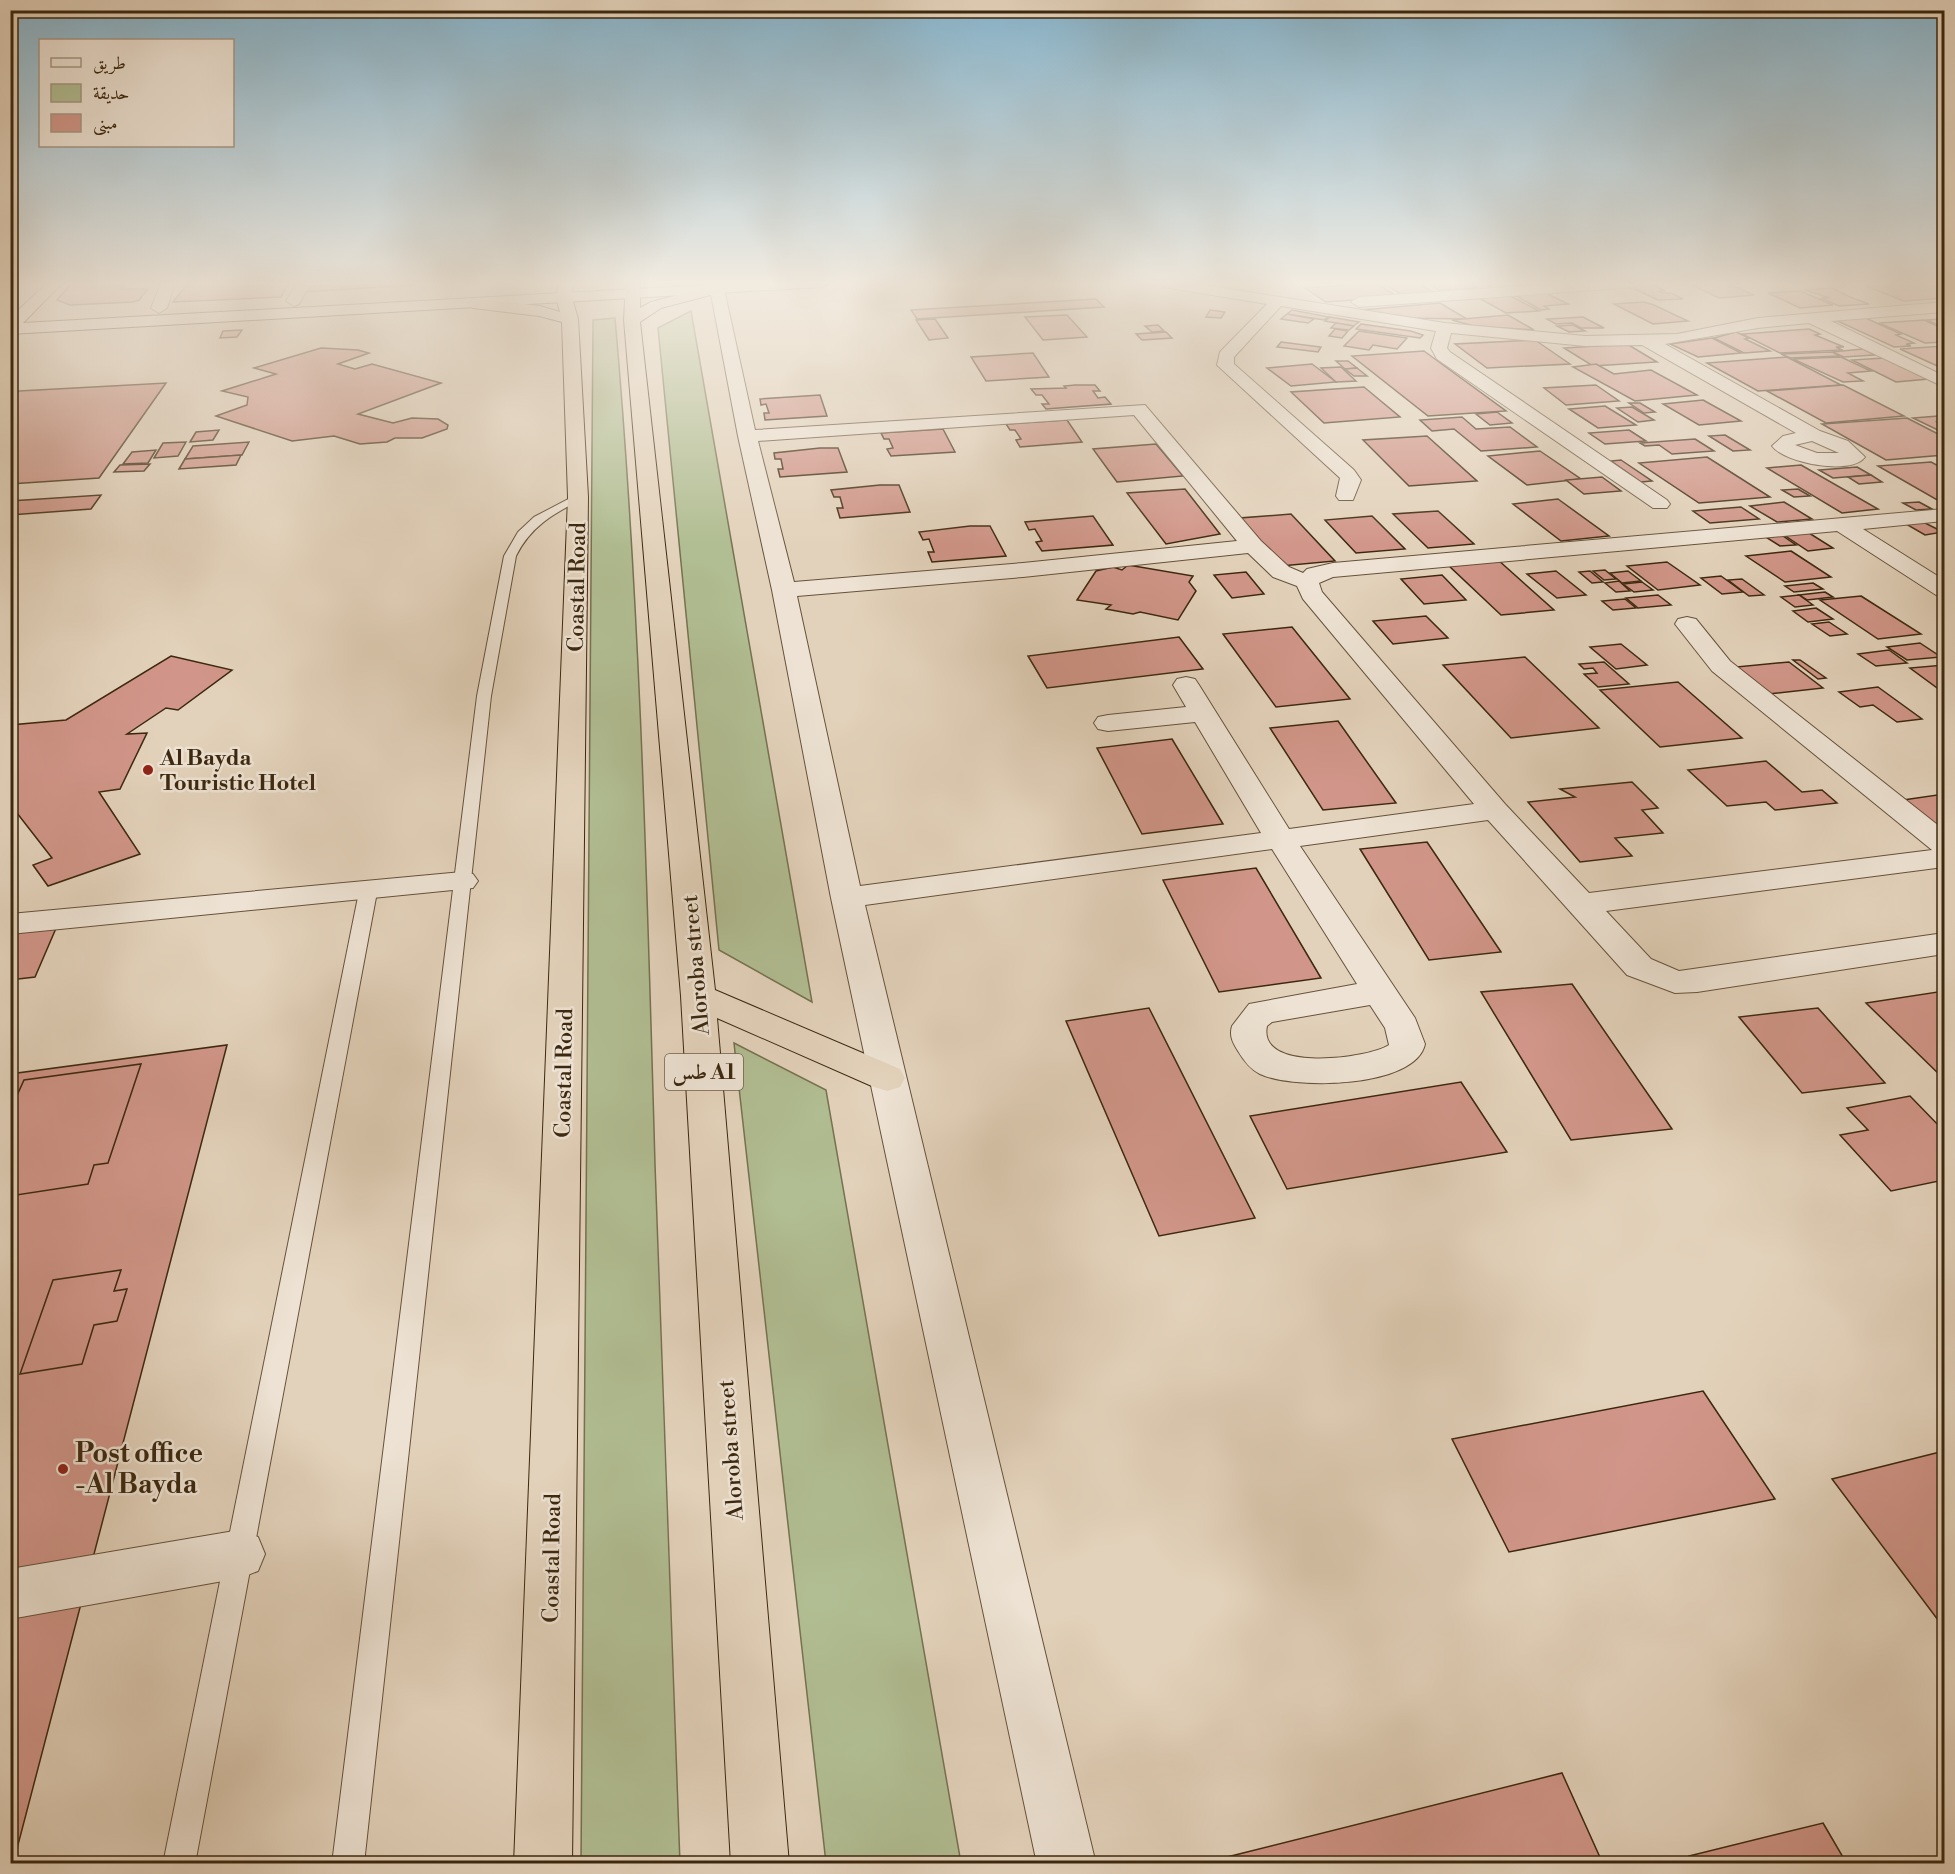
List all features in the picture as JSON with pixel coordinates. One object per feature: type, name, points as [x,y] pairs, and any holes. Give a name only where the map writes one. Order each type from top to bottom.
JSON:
[{"type":"highway","name":"Coastal Road","points":[[543,1863],[579,497],[571,370]]},
{"type":"highway","name":"Aloroba street","points":[[640,370],[698,996],[760,1863]]},
{"type":"highway","points":[[698,996],[887,1078]]},
{"type":"street","points":[[734,370],[784,590],[847,898],[887,1078],[1067,1863]]},
{"type":"street","points":[[1232,370],[1347,474],[1351,480],[1346,496]]},
{"type":"street","points":[[1466,370],[1660,504]]},
{"type":"street","points":[[1700,370],[1813,435]]},
{"type":"street","points":[[1917,370],[1944,384]]},
{"type":"street","points":[[1928,396],[1926,391],[1931,387],[1944,384]]},
{"type":"street","points":[[747,436],[1139,410],[1254,546],[1281,572],[1307,582]]},
{"type":"street","points":[[1307,582],[1315,574],[1332,570],[1944,515]]},
{"type":"street","points":[[1839,523],[1944,590]]},
{"type":"street","points":[[784,590],[1023,570],[1254,546]]},
{"type":"street","points":[[1307,582],[1311,594],[1495,810],[1639,967],[1675,982],[1944,944]]},
{"type":"street","points":[[1687,624],[1721,666],[1944,845]]},
{"type":"street","points":[[1186,686],[1280,839],[1379,992]]},
{"type":"street","points":[[1108,723],[1202,714]]},
{"type":"street","points":[[847,898],[1495,810]]},
{"type":"street","points":[[1582,904],[1944,858]]},
{"type":"street","points":[[10,924],[368,892],[462,881]]},
{"type":"street","points":[[10,1594],[240,1554]]},
{"type":"lane","points":[[348,1863],[484,696],[510,556],[519,535],[545,514],[579,497]]},
{"type":"lane","points":[[179,1863],[368,892]]},
{"type":"green space","points":[[593,370],[619,370],[637,635],[680,1864],[581,1863]]},
{"type":"green space","points":[[662,370],[701,370],[812,1002],[719,950]]},
{"type":"green space","points":[[734,1043],[826,1090],[961,1863],[826,1863]]},
{"type":"building","points":[[263,370],[395,370],[441,383],[358,414],[393,423],[412,418],[438,419],[448,425],[447,429],[422,438],[395,438],[387,442],[360,444],[334,436],[292,441],[216,416],[247,405],[248,397],[222,391],[276,374]]},
{"type":"building","points":[[979,370],[1045,370],[1049,377],[986,381]]},
{"type":"building","points":[[1270,370],[1321,370],[1336,382],[1291,386]]},
{"type":"building","points":[[1324,370],[1345,370],[1356,381],[1336,382]]},
{"type":"building","points":[[1347,370],[1360,370],[1367,376],[1354,376]]},
{"type":"building","points":[[1370,370],[1451,370],[1506,411],[1428,416]]},
{"type":"building","points":[[1579,370],[1608,370],[1614,374],[1652,370],[1697,395],[1635,401]]},
{"type":"building","points":[[1721,370],[1813,370],[1841,385],[1758,391]]},
{"type":"building","points":[[1818,370],[1871,371],[1848,373],[1863,381],[1843,382]]},
{"type":"building","points":[[1873,370],[1911,370],[1929,379],[1896,382]]},
{"type":"building","points":[[166,383],[99,478],[10,484],[10,400],[19,391]]},
{"type":"building","points":[[1095,385],[1100,391],[1093,391],[1098,398],[1105,397],[1111,404],[1046,409],[1042,404],[1049,404],[1042,395],[1036,395],[1031,389],[1066,388],[1064,386]]},
{"type":"building","points":[[1596,385],[1619,401],[1566,405],[1544,388]]},
{"type":"building","points":[[1843,385],[1904,416],[1826,423],[1767,391]]},
{"type":"building","points":[[1364,387],[1400,417],[1324,423],[1291,392]]},
{"type":"building","points":[[820,395],[827,416],[765,420],[764,413],[769,413],[766,404],[761,405],[760,399]]},
{"type":"building","points":[[1703,400],[1741,421],[1699,425],[1663,404]]},
{"type":"building","points":[[1629,403],[1640,403],[1655,412],[1644,413]]},
{"type":"building","points":[[1605,406],[1636,425],[1598,428],[1569,409]]},
{"type":"building","points":[[1632,407],[1654,420],[1638,422],[1617,408]]},
{"type":"building","points":[[1497,412],[1512,423],[1490,425],[1476,414]]},
{"type":"building","points":[[1938,416],[1944,419],[1944,421],[1937,422],[1944,426],[1944,433],[1913,418]]},
{"type":"building","points":[[1462,417],[1476,429],[1510,427],[1537,447],[1481,451],[1454,429],[1432,431],[1420,420]]},
{"type":"building","points":[[1907,418],[1944,437],[1944,455],[1886,460],[1822,424]]},
{"type":"building","points":[[1067,420],[1082,442],[1020,447],[1016,440],[1021,439],[1015,430],[1010,430],[1006,424]]},
{"type":"building","points":[[943,429],[955,452],[891,456],[887,449],[893,448],[889,439],[884,439],[881,433]]},
{"type":"building","points":[[219,430],[213,440],[190,442],[196,432]]},
{"type":"building","points":[[1629,430],[1646,441],[1605,444],[1589,433]]},
{"type":"building","points":[[1725,435],[1750,450],[1733,451],[1709,436]]},
{"type":"building","points":[[1427,436],[1477,481],[1409,486],[1363,440]]},
{"type":"building","points":[[1695,439],[1714,451],[1672,454],[1659,445],[1645,446],[1640,443]]},
{"type":"building","points":[[186,442],[178,456],[154,458],[163,443]]},
{"type":"building","points":[[249,442],[242,455],[185,459],[193,446]]},
{"type":"building","points":[[1156,444],[1183,476],[1117,482],[1093,449]]},
{"type":"building","points":[[838,448],[847,472],[780,477],[778,469],[783,469],[781,459],[775,459],[774,453]]},
{"type":"building","points":[[156,450],[148,463],[123,464],[132,452]]},
{"type":"building","points":[[1540,451],[1581,479],[1527,485],[1488,456]]},
{"type":"building","points":[[241,455],[236,465],[179,469],[185,459]]},
{"type":"building","points":[[1707,457],[1770,497],[1699,503],[1639,463]]},
{"type":"building","points":[[1621,460],[1652,481],[1641,482],[1611,461]]},
{"type":"building","points":[[1931,462],[1944,469],[1944,500],[1939,501],[1878,466]]},
{"type":"building","points":[[150,464],[144,471],[114,472],[120,465]]},
{"type":"building","points":[[1801,465],[1878,509],[1842,513],[1767,468]]},
{"type":"building","points":[[1857,467],[1871,475],[1833,478],[1819,470]]},
{"type":"building","points":[[1871,475],[1882,482],[1859,484],[1848,477]]},
{"type":"building","points":[[1602,477],[1621,491],[1584,494],[1566,480]]},
{"type":"building","points":[[899,485],[910,512],[840,518],[837,508],[843,508],[840,497],[834,497],[831,490]]},
{"type":"building","points":[[1185,489],[1220,534],[1166,544],[1127,493]]},
{"type":"building","points":[[1798,489],[1810,496],[1794,497],[1782,490]]},
{"type":"building","points":[[101,495],[91,509],[10,515],[10,501]]},
{"type":"building","points":[[1558,499],[1609,536],[1561,541],[1513,504]]},
{"type":"building","points":[[1784,502],[1812,519],[1777,522],[1750,506]]},
{"type":"building","points":[[1919,502],[1932,509],[1916,510],[1903,503]]},
{"type":"building","points":[[1741,507],[1759,519],[1710,523],[1693,511]]},
{"type":"building","points":[[1438,511],[1474,544],[1428,548],[1393,514]]},
{"type":"building","points":[[1291,514],[1335,561],[1281,566],[1240,518]]},
{"type":"building","points":[[1093,516],[1113,545],[1042,551],[1036,542],[1042,541],[1035,529],[1029,530],[1025,522]]},
{"type":"building","points":[[1372,516],[1405,549],[1356,553],[1325,520]]},
{"type":"building","points":[[1923,522],[1943,532],[1925,535],[1906,524]]},
{"type":"building","points":[[990,526],[1006,556],[932,562],[928,552],[934,552],[929,539],[923,540],[919,532]]},
{"type":"building","points":[[1809,533],[1833,548],[1808,551],[1784,535]]},
{"type":"building","points":[[1780,534],[1796,545],[1780,546],[1764,536]]},
{"type":"building","points":[[1791,551],[1831,577],[1785,582],[1746,556]]},
{"type":"building","points":[[1497,559],[1554,610],[1501,615],[1447,564]]},
{"type":"building","points":[[1667,562],[1700,585],[1658,590],[1627,566]]},
{"type":"building","points":[[1128,565],[1193,576],[1189,582],[1196,591],[1178,620],[1140,612],[1133,614],[1106,609],[1111,605],[1077,600],[1096,571],[1113,567],[1122,570]]},
{"type":"building","points":[[1605,570],[1616,579],[1604,580],[1593,571]]},
{"type":"building","points":[[1556,571],[1586,595],[1557,598],[1527,574]]},
{"type":"building","points":[[1590,571],[1603,582],[1592,583],[1579,572]]},
{"type":"building","points":[[1628,571],[1641,581],[1622,583],[1610,573]]},
{"type":"building","points":[[1246,572],[1264,594],[1232,598],[1214,575]]},
{"type":"building","points":[[1442,575],[1466,600],[1424,604],[1401,579]]},
{"type":"building","points":[[1721,576],[1743,592],[1722,594],[1701,578]]},
{"type":"building","points":[[1742,579],[1764,595],[1749,596],[1728,580]]},
{"type":"building","points":[[1619,581],[1630,591],[1616,592],[1605,583]]},
{"type":"building","points":[[1642,582],[1653,590],[1634,592],[1623,584]]},
{"type":"building","points":[[1813,583],[1823,589],[1794,592],[1785,586]]},
{"type":"building","points":[[1825,592],[1833,597],[1807,600],[1799,595]]},
{"type":"building","points":[[1658,595],[1671,605],[1638,608],[1626,598]]},
{"type":"building","points":[[1799,595],[1813,605],[1795,607],[1781,597]]},
{"type":"building","points":[[1861,596],[1921,634],[1878,639],[1820,600]]},
{"type":"building","points":[[1625,599],[1636,608],[1613,610],[1602,601]]},
{"type":"building","points":[[1816,608],[1833,619],[1808,622],[1793,611]]},
{"type":"building","points":[[1426,616],[1448,638],[1393,644],[1373,621]]},
{"type":"building","points":[[1829,622],[1847,634],[1830,636],[1812,624]]},
{"type":"building","points":[[1292,627],[1350,699],[1276,707],[1223,634]]},
{"type":"building","points":[[1179,637],[1203,669],[1047,688],[1028,656]]},
{"type":"building","points":[[1920,643],[1941,657],[1907,660],[1887,647]]},
{"type":"building","points":[[1621,644],[1647,665],[1616,669],[1590,647]]},
{"type":"building","points":[[1889,650],[1907,663],[1876,666],[1858,654]]},
{"type":"building","points":[[171,656],[232,670],[178,710],[166,708],[127,734],[147,733],[120,789],[99,792],[140,854],[48,886],[33,865],[52,858],[17,813],[10,813],[10,725],[66,720]]},
{"type":"building","points":[[1525,657],[1599,728],[1511,738],[1443,665]]},
{"type":"building","points":[[1793,660],[1800,660],[1826,678],[1818,679]]},
{"type":"building","points":[[1604,662],[1629,684],[1598,687],[1584,674],[1597,673],[1593,668],[1584,669],[1579,664]]},
{"type":"building","points":[[1789,662],[1823,688],[1768,694],[1736,667]]},
{"type":"building","points":[[1944,665],[1944,693],[1910,668]]},
{"type":"building","points":[[1678,682],[1742,738],[1660,747],[1600,690]]},
{"type":"building","points":[[1878,687],[1922,719],[1897,722],[1873,705],[1860,707],[1839,692]]},
{"type":"building","points":[[1338,721],[1396,803],[1323,810],[1270,728]]},
{"type":"building","points":[[1172,739],[1223,824],[1142,834],[1097,748]]},
{"type":"building","points":[[1766,761],[1802,792],[1822,790],[1837,803],[1775,810],[1766,802],[1727,806],[1688,770]]},
{"type":"building","points":[[1632,782],[1658,808],[1642,810],[1663,833],[1615,838],[1632,856],[1580,862],[1528,802],[1575,797],[1560,789]]},
{"type":"building","points":[[1944,794],[1944,829],[1903,800]]},
{"type":"building","points":[[1427,842],[1501,952],[1429,960],[1360,849]]},
{"type":"building","points":[[1256,868],[1321,978],[1219,992],[1163,880]]},
{"type":"building","points":[[57,926],[35,977],[10,980],[10,931]]},
{"type":"building","points":[[1572,984],[1672,1129],[1571,1140],[1481,992]]},
{"type":"building","points":[[1944,991],[1944,1079],[1866,1003]]},
{"type":"building","points":[[1149,1008],[1255,1218],[1159,1236],[1066,1021]]},
{"type":"building","points":[[1818,1008],[1885,1083],[1802,1093],[1739,1017]]},
{"type":"building","name":"Post office -Al Bayda","points":[[227,1045],[13,1864],[10,1864],[10,1074]]},
{"type":"building","points":[[141,1064],[108,1163],[94,1165],[88,1184],[10,1196],[10,1111],[24,1080]]},
{"type":"building","points":[[1461,1082],[1507,1152],[1287,1189],[1250,1116]]},
{"type":"building","points":[[1910,1096],[1944,1131],[1944,1180],[1891,1191],[1840,1135],[1868,1130],[1847,1108]]},
{"type":"building","points":[[121,1270],[114,1291],[127,1289],[117,1321],[94,1325],[82,1364],[20,1374],[53,1280]]},
{"type":"building","points":[[1703,1391],[1775,1499],[1509,1552],[1452,1439]]},
{"type":"building","points":[[1944,1451],[1944,1628],[1832,1479]]},
{"type":"building","points":[[1562,1773],[1603,1864],[1199,1864]]},
{"type":"building","points":[[1823,1823],[1847,1864],[1693,1864],[1689,1856]]},
{"type":"place","name":"Al Bayda Touristic Hotel","points":[[148,770]]},
{"type":"place","name":"Post office -Al Bayda","points":[[63,1469]]}]
